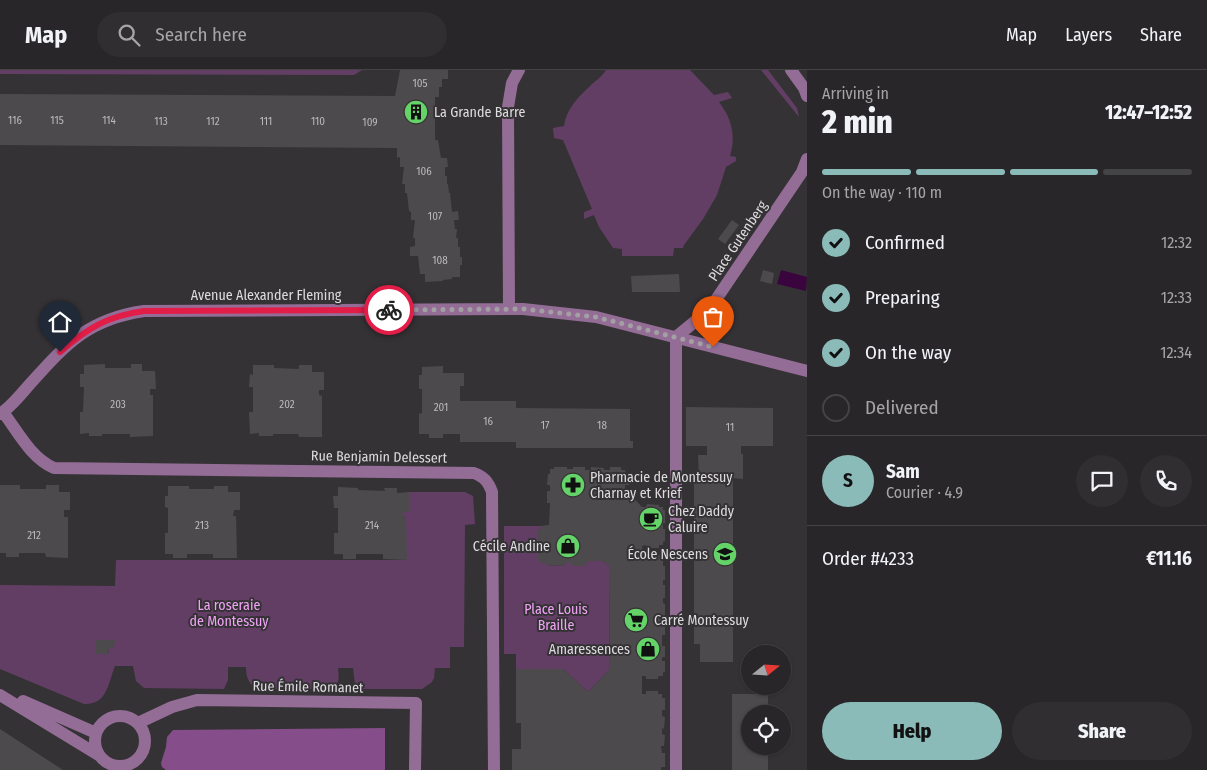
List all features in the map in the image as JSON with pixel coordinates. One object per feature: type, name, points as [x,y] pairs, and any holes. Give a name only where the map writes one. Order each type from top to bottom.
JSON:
[{"type":"street","points":[[519,70],[512,82],[508,107],[509,309],[596,317],[807,371]]},
{"type":"street","points":[[791,70],[804,88],[807,96]]},
{"type":"street","name":"Place Gutenberg","points":[[676,337],[709,310],[802,172],[807,159]]},
{"type":"street","name":"Avenue Alexander Fleming","points":[[2,413],[60,352],[76,338],[109,318],[126,314],[154,311],[509,309]]},
{"type":"street","points":[[676,337],[676,770]]},
{"type":"street","name":"Rue Benjamin Delessert","points":[[2,413],[33,454],[43,463],[54,468],[474,473],[482,476],[489,483],[492,492],[494,770]]},
{"type":"street","points":[[0,691],[96,733]]},
{"type":"street","points":[[0,695],[112,765],[136,767],[145,744],[143,729],[138,723],[127,716],[112,716],[105,720],[96,733],[96,749],[100,756]]},
{"type":"street","name":"Rue Émile Romanet","points":[[138,723],[172,707],[197,700],[416,703],[415,770]]},
{"type":"green space","points":[[0,70],[362,70],[354,75],[0,74]]},
{"type":"green space","points":[[606,70],[690,70],[714,95],[728,92],[732,98],[719,102],[730,121],[733,142],[730,156],[736,157],[736,161],[726,167],[717,195],[703,219],[683,248],[674,248],[673,256],[622,256],[622,249],[613,248],[599,227],[594,215],[584,219],[584,212],[592,209],[563,140],[554,138],[553,128],[564,126],[567,115],[580,95]]},
{"type":"green space","points":[[761,70],[768,70],[797,108],[799,117]]},
{"type":"green space","name":"La roseraie de Montessuy","points":[[409,492],[465,492],[473,496],[475,524],[465,525],[464,647],[450,647],[450,668],[435,668],[432,682],[422,689],[359,689],[355,684],[353,668],[338,668],[338,683],[332,689],[257,689],[248,680],[246,667],[228,667],[228,680],[224,689],[144,688],[136,681],[133,666],[115,666],[106,692],[102,697],[98,701],[84,704],[0,669],[0,585],[115,586],[116,560],[406,560],[406,518],[403,517],[403,512],[409,511]],"holes":[[[96,640],[114,640],[114,648],[109,648],[108,654],[96,654]]]},
{"type":"green space","name":"Place Louis Braille","points":[[504,526],[541,526],[541,529],[538,530],[538,541],[540,541],[541,548],[538,548],[538,559],[541,563],[545,563],[545,565],[566,566],[566,563],[603,561],[610,567],[609,670],[588,692],[563,669],[516,669],[516,654],[504,654]]},
{"type":"shaded area","points":[[781,270],[807,277],[806,291],[777,284]]},
{"type":"shaded area","points":[[385,728],[385,770],[166,770],[162,767],[161,763],[167,737],[173,730]]},
{"type":"building","points":[[400,70],[448,70],[448,79],[442,79],[442,87],[439,87],[439,97],[435,97],[435,140],[438,140],[441,158],[447,158],[448,167],[445,167],[445,176],[447,176],[452,212],[458,211],[459,220],[454,220],[455,229],[457,229],[458,247],[460,247],[460,257],[462,257],[460,277],[452,277],[452,279],[443,281],[425,282],[425,274],[420,274],[418,256],[410,256],[410,247],[415,246],[415,238],[413,238],[415,220],[411,220],[405,184],[402,184],[404,167],[400,167],[400,157],[397,158],[397,148],[0,145],[0,94],[395,96]]},
{"type":"building","points":[[732,220],[739,225],[725,244],[718,239]]},
{"type":"building","points":[[763,270],[774,273],[772,284],[760,281]]},
{"type":"building","points":[[679,274],[680,292],[632,292],[631,276]]},
{"type":"building","points":[[105,364],[105,368],[131,368],[131,364],[142,364],[142,371],[155,371],[156,389],[150,389],[150,395],[153,395],[153,436],[130,437],[130,434],[102,434],[102,436],[89,436],[89,433],[80,434],[80,412],[83,412],[84,387],[80,387],[80,374],[84,374],[84,365]]},
{"type":"building","points":[[253,365],[274,365],[274,368],[299,369],[299,365],[312,365],[312,372],[324,372],[324,390],[319,390],[319,395],[322,396],[322,437],[299,437],[298,434],[259,436],[259,433],[250,434],[249,412],[253,412],[253,387],[249,387],[250,374],[253,375]]},
{"type":"building","points":[[443,366],[443,373],[464,373],[464,386],[460,386],[460,401],[516,401],[516,408],[630,409],[630,441],[633,441],[633,448],[516,448],[516,442],[460,442],[460,434],[443,434],[443,438],[429,438],[429,434],[419,434],[419,414],[422,413],[422,389],[419,389],[419,375],[422,375],[422,367]]},
{"type":"building","points":[[686,407],[773,408],[773,446],[741,446],[741,454],[743,454],[743,479],[733,478],[733,662],[700,662],[700,644],[694,644],[694,478],[699,478],[698,455],[707,455],[707,446],[686,446]]},
{"type":"building","name":"Carré Montessuy","points":[[554,467],[573,469],[573,467],[585,467],[585,470],[591,470],[591,467],[610,470],[610,467],[621,467],[621,470],[625,470],[626,474],[629,474],[629,485],[625,485],[625,489],[642,507],[646,507],[647,504],[659,505],[659,507],[663,507],[663,510],[665,510],[663,529],[665,529],[665,541],[663,545],[659,545],[659,548],[646,548],[646,545],[642,546],[643,556],[646,556],[646,553],[663,555],[663,566],[665,566],[663,585],[665,585],[665,598],[663,598],[663,603],[665,604],[665,617],[662,617],[663,623],[665,623],[665,635],[662,635],[662,646],[665,646],[665,657],[662,657],[662,661],[665,661],[665,672],[663,672],[663,676],[658,676],[658,679],[646,679],[646,676],[642,676],[642,694],[646,694],[646,691],[658,691],[658,694],[662,694],[662,698],[665,698],[665,710],[662,710],[662,716],[665,717],[662,734],[665,735],[664,746],[661,746],[662,753],[665,753],[665,767],[661,767],[661,770],[512,770],[512,749],[521,749],[521,723],[516,723],[516,669],[563,669],[588,692],[609,670],[610,567],[603,561],[588,561],[585,566],[572,566],[572,563],[566,563],[566,566],[545,565],[545,563],[540,563],[540,560],[538,560],[538,548],[541,548],[540,541],[538,541],[538,530],[541,529],[541,526],[549,525],[550,503],[547,503],[547,491],[550,491],[550,485],[547,485],[548,474],[550,474],[550,469],[554,469]]},
{"type":"building","points":[[0,485],[20,485],[20,489],[46,489],[46,485],[59,485],[59,492],[70,492],[70,510],[64,510],[64,517],[68,517],[68,558],[46,557],[45,553],[19,553],[19,557],[6,557],[6,553],[0,553]]},
{"type":"building","points":[[168,486],[189,486],[189,489],[214,489],[214,486],[228,486],[228,492],[240,492],[240,510],[234,510],[233,516],[236,516],[237,558],[213,558],[213,554],[187,554],[187,558],[173,558],[173,554],[165,554],[165,533],[168,533],[168,508],[165,507],[165,496],[168,496]]},
{"type":"building","points":[[338,487],[385,491],[384,488],[397,488],[397,493],[409,492],[409,512],[403,512],[403,517],[406,518],[407,560],[383,559],[383,554],[356,554],[356,559],[343,559],[343,554],[334,554],[334,533],[338,533],[338,508],[334,508],[333,496],[338,496]]},
{"type":"building","points":[[96,640],[115,640],[114,648],[109,648],[108,654],[96,654]]},
{"type":"building","points":[[732,694],[768,695],[768,705],[741,705],[741,755],[768,755],[768,770],[732,770]]},
{"type":"building","points":[[0,729],[63,770],[0,770]]},
{"type":"way so far","points":[[389,310],[523,309],[596,317],[713,347]]},
{"type":"place","name":"La Grande Barre","points":[[416,112]]},
{"type":"place","name":"Pharmacie de Montessuy Charnay et Krief","points":[[573,485]]},
{"type":"place","name":"Chez Daddy Caluire","points":[[651,519]]},
{"type":"place","name":"Cécile Andine","points":[[568,546]]},
{"type":"place","name":"École Nescens","points":[[725,554]]},
{"type":"place","name":"Carré Montessuy","points":[[636,620]]},
{"type":"place","name":"Amaressences","points":[[648,649]]},
{"type":"route","points":[[60,352],[76,338],[109,318],[144,311],[389,310]]}]
